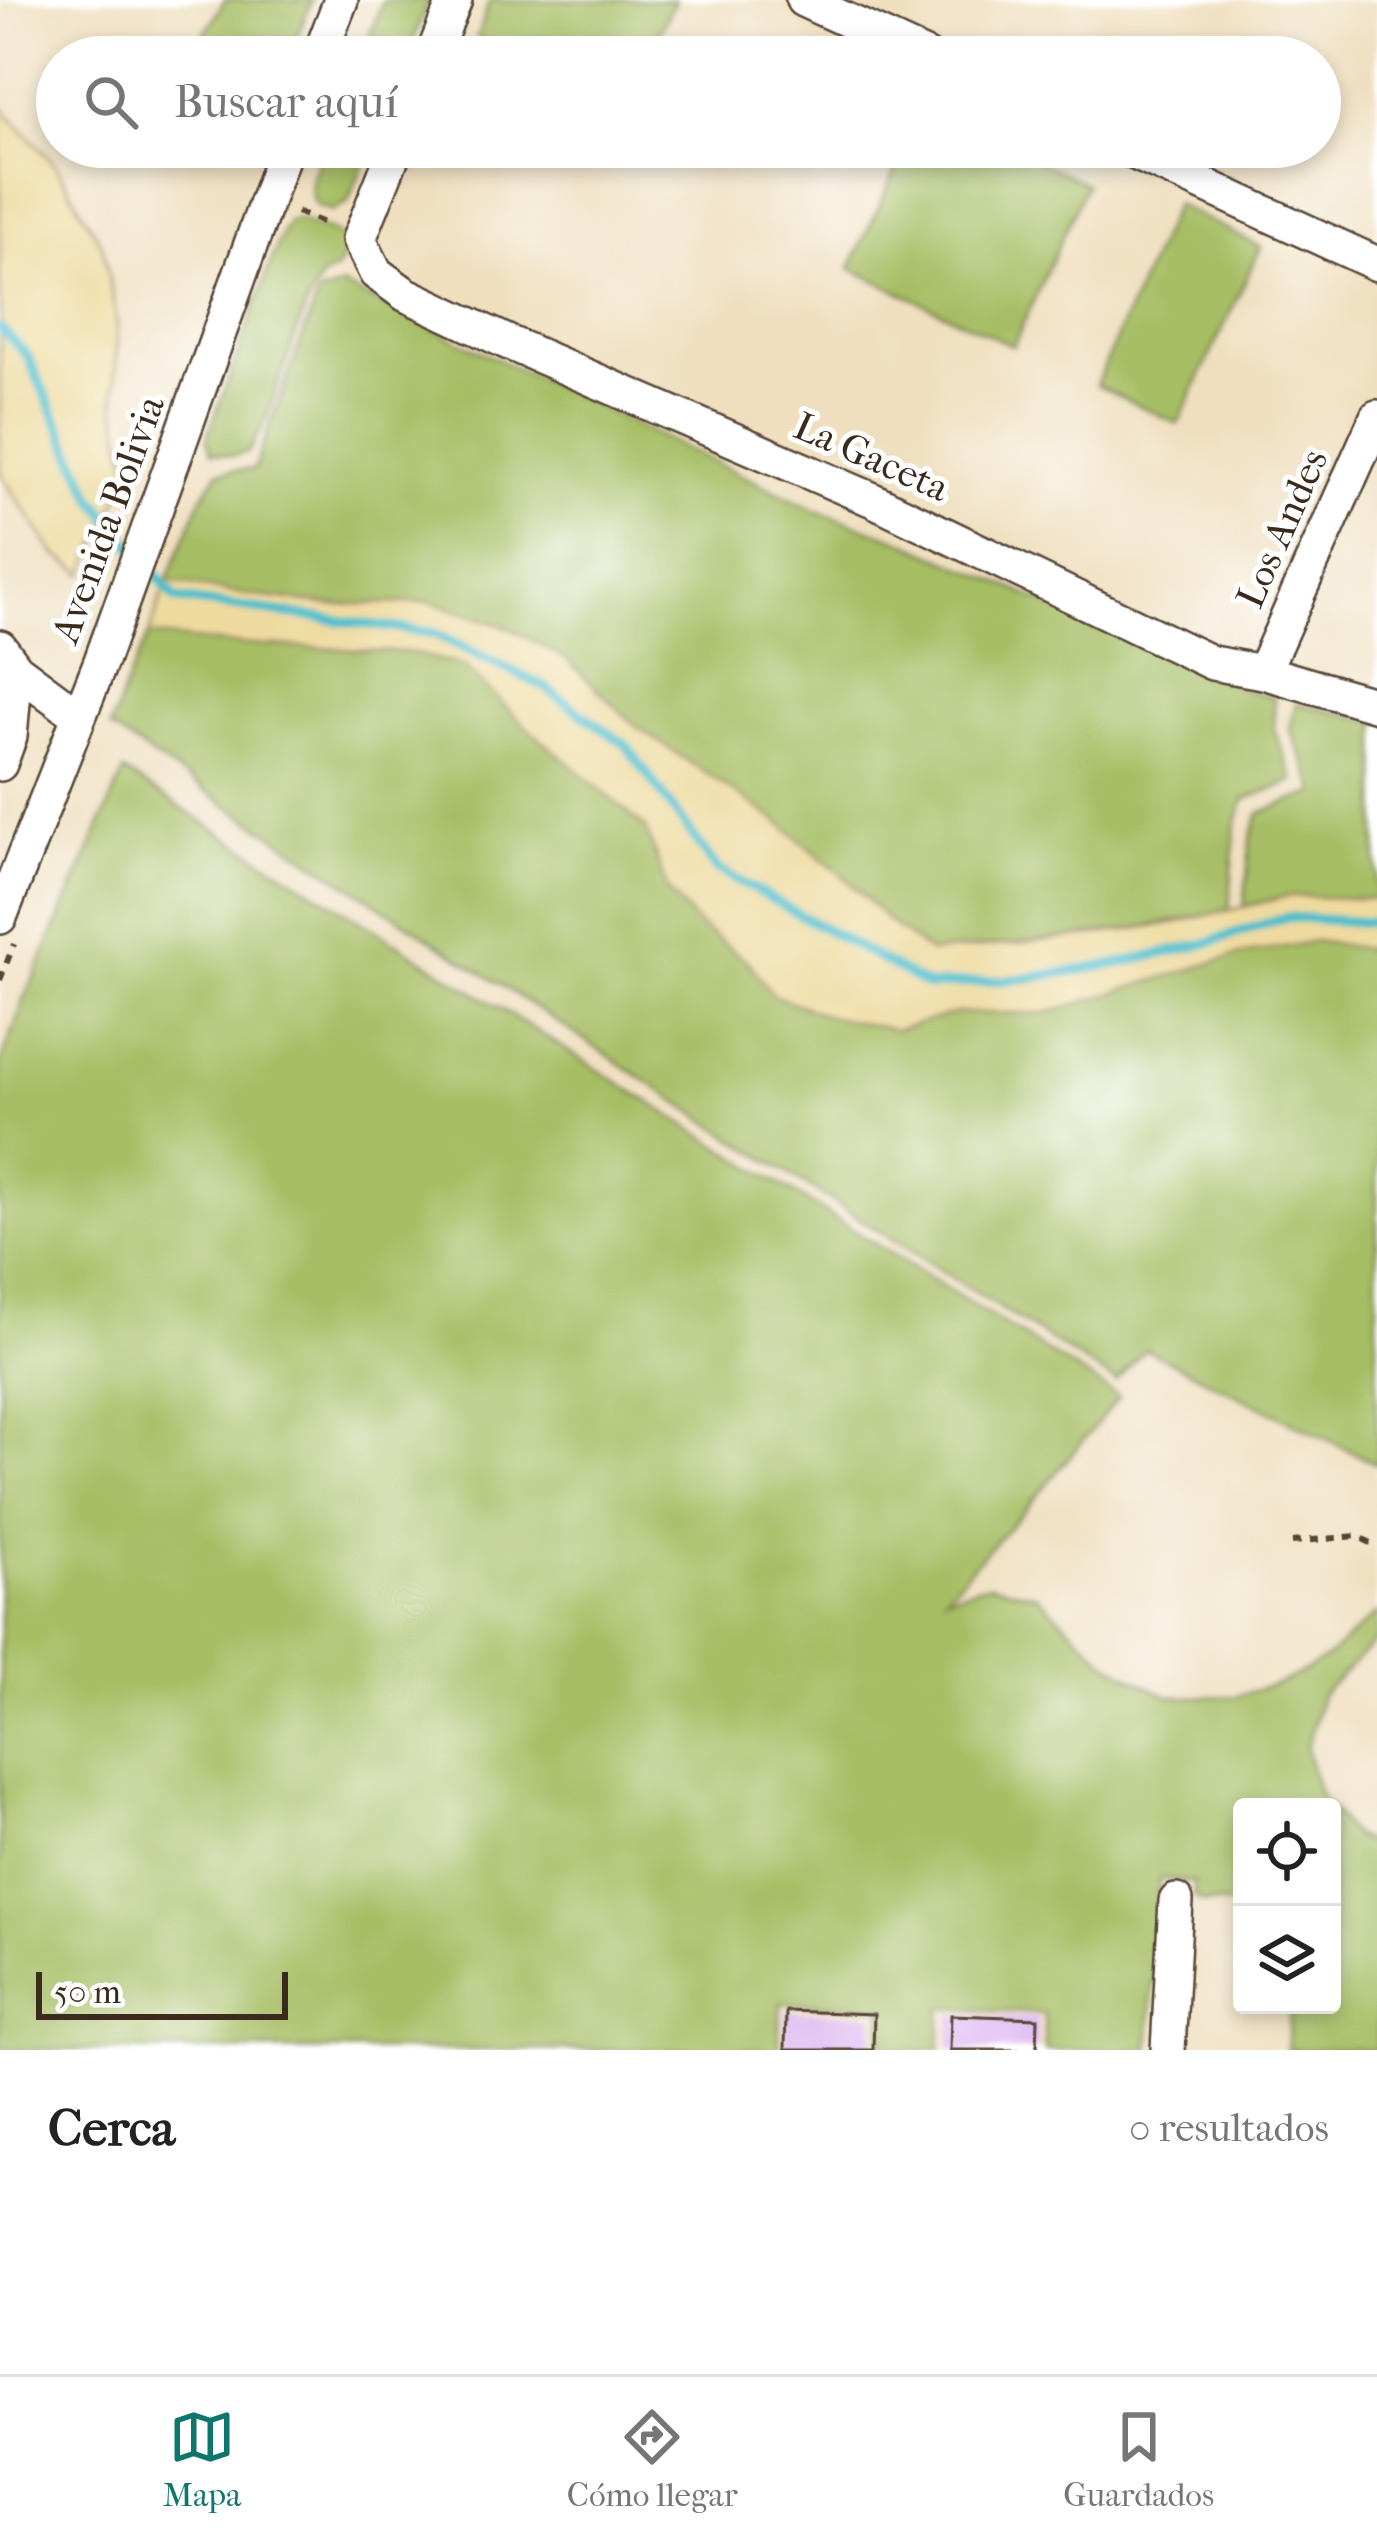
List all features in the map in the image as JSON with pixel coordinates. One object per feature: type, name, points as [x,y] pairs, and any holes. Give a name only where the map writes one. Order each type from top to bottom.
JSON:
[{"type":"street","points":[[328,36],[341,0]]},
{"type":"street","points":[[440,36],[455,0]]},
{"type":"street","points":[[803,0],[881,36]]},
{"type":"street","name":"Avenida Bolivia","points":[[0,916],[101,661],[278,168]]},
{"type":"street","points":[[359,239],[388,168]]},
{"type":"street","points":[[1168,168],[1377,264]]},
{"type":"street","name":"La Gaceta","points":[[359,239],[376,273],[405,294],[507,342],[871,499],[1212,662],[1377,705]]},
{"type":"street","name":"Los Andes","points":[[1263,673],[1377,417]]},
{"type":"street","points":[[8,658],[79,716]]},
{"type":"street","points":[[0,764],[10,736],[8,658]]},
{"type":"street","points":[[1168,2050],[1176,1900]]},
{"type":"path","points":[[266,200],[359,239]]},
{"type":"path","points":[[1292,1542],[1358,1536],[1377,1546]]},
{"type":"green space","points":[[225,0],[312,0],[297,36],[203,36]]},
{"type":"green space","points":[[383,0],[429,0],[415,36],[369,36]]},
{"type":"green space","points":[[490,0],[675,0],[658,36],[477,36]]},
{"type":"green space","points":[[316,168],[362,168],[348,202],[333,211],[317,206],[312,177]]},
{"type":"green space","points":[[897,168],[1052,168],[1086,184],[1013,346],[850,268]]},
{"type":"green space","points":[[1175,204],[1261,247],[1178,424],[1096,385]]},
{"type":"green space","points":[[296,219],[334,232],[350,245],[337,269],[322,277],[306,306],[265,422],[249,451],[233,456],[212,452],[207,438],[279,240],[289,221]]},
{"type":"green space","points":[[343,286],[817,511],[893,537],[1252,692],[1274,697],[1274,729],[1294,781],[1244,800],[1236,824],[1229,910],[1117,931],[930,953],[777,821],[637,727],[566,659],[509,628],[431,602],[334,605],[167,581],[202,497],[218,472],[254,469],[318,295]]},
{"type":"green space","points":[[149,635],[228,644],[408,652],[464,666],[532,732],[646,828],[667,889],[697,924],[749,962],[773,995],[895,1030],[957,1013],[1046,1013],[1235,956],[1315,941],[1377,950],[1377,1464],[1145,1349],[1116,1382],[741,1143],[110,728]]},
{"type":"green space","points":[[1296,703],[1377,722],[1377,899],[1290,896],[1244,906],[1251,837],[1260,813],[1317,792],[1290,728]]},
{"type":"green space","points":[[124,772],[1119,1397],[1025,1510],[945,1596],[989,1584],[1037,1595],[1106,1661],[1170,1697],[1237,1696],[1286,1681],[1325,1659],[1377,1613],[1377,1640],[1321,1695],[1306,1749],[1322,1798],[1233,1798],[1233,1905],[1194,1897],[1193,1882],[1159,1879],[1149,2050],[1045,2050],[1044,2014],[942,2008],[940,2050],[882,2050],[883,2007],[781,2003],[778,2050],[0,2050],[0,1064]]},
{"type":"green space","points":[[1341,1821],[1354,1837],[1377,1846],[1377,2050],[1287,2050],[1289,2014],[1341,2014]]},
{"type":"sand","points":[[0,106],[36,144],[36,168],[57,168],[103,247],[117,323],[115,405],[130,473],[84,574],[55,554],[0,473]]},
{"type":"sand","points":[[167,581],[334,605],[431,602],[509,628],[566,659],[637,727],[777,821],[930,953],[1175,923],[1290,896],[1377,899],[1377,950],[1315,941],[1235,956],[1046,1013],[957,1013],[895,1030],[827,1016],[773,995],[749,962],[697,924],[667,889],[646,828],[532,732],[464,666],[408,652],[228,644],[149,635]]},
{"type":"building","points":[[786,2011],[874,2014],[873,2050],[785,2050]]},
{"type":"building","points":[[951,2015],[1038,2018],[1037,2050],[950,2050]]},
{"type":"waterway","points":[[0,328],[27,355],[94,499],[134,548]]},
{"type":"waterway","points":[[146,562],[176,599],[433,633],[543,686],[626,745],[717,869],[928,986],[1111,965],[1201,945],[1286,917],[1377,923]]}]
